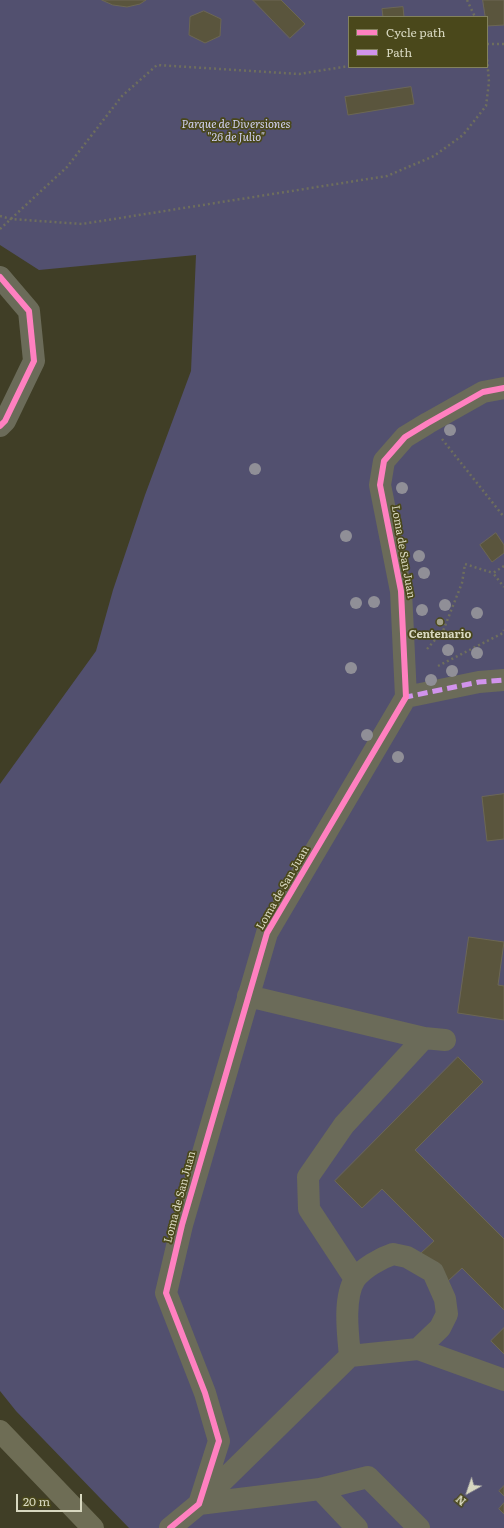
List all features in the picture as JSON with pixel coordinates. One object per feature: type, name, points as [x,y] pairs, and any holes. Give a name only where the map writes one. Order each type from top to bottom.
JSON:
[{"type":"main road","points":[[0,1431],[93,1528]]},
{"type":"street","points":[[0,277],[29,311],[34,361],[5,421],[0,426]]},
{"type":"street","name":"Loma de San Juan","points":[[199,1504],[219,1441],[205,1393],[166,1293],[182,1225],[267,933],[406,697],[401,591],[380,485],[384,461],[405,437],[428,423],[483,392],[504,388]]},
{"type":"street","points":[[406,697],[479,682],[504,680]]},
{"type":"street","points":[[248,996],[424,1038],[445,1040]]},
{"type":"street","points":[[355,1279],[308,1209],[308,1177],[344,1125],[424,1038]]},
{"type":"street","points":[[350,1356],[347,1320],[349,1300],[355,1279],[378,1260],[394,1254],[407,1257],[433,1272],[445,1299],[447,1314],[440,1328],[418,1349]]},
{"type":"street","points":[[170,1528],[199,1504],[350,1356],[418,1349],[504,1380]]},
{"type":"street","points":[[199,1504],[320,1489],[368,1477],[419,1528]]},
{"type":"street","points":[[320,1489],[357,1528]]},
{"type":"path","points":[[467,0],[475,16]]},
{"type":"path","points":[[488,44],[504,44]]},
{"type":"path","points":[[0,229],[66,167],[122,96],[157,65],[299,74],[348,66]]},
{"type":"path","points":[[0,216],[11,219],[82,224],[387,176],[434,156],[468,129],[486,106],[490,82],[488,66]]},
{"type":"path","points":[[428,423],[504,517]]},
{"type":"path","points":[[423,652],[443,631],[462,583],[465,564],[494,573],[504,587]]},
{"type":"path","points":[[494,573],[504,566]]},
{"type":"path","points":[[432,670],[503,633],[504,630]]},
{"type":"green space","name":"Parque de Diversiones \"26 de Julio\"","points":[[0,0],[504,0],[504,1528],[129,1528],[16,1411],[0,1391],[0,784],[96,651],[113,590],[145,495],[191,371],[196,255],[39,270],[0,245]]},
{"type":"building","points":[[102,0],[146,0],[140,4],[127,7],[113,5]]},
{"type":"building","points":[[253,0],[281,0],[305,24],[290,38]]},
{"type":"building","points":[[483,0],[504,0],[504,25],[488,26],[488,16],[485,16]]},
{"type":"building","points":[[403,7],[404,16],[383,16],[382,9]]},
{"type":"building","points":[[204,11],[221,19],[220,36],[205,43],[189,35],[190,17]]},
{"type":"building","points":[[411,87],[414,104],[348,115],[345,97]]},
{"type":"building","points":[[496,533],[504,545],[504,553],[492,562],[480,545]]},
{"type":"building","points":[[504,794],[504,839],[487,841],[482,797]]},
{"type":"building","points":[[469,937],[504,942],[498,985],[504,986],[504,1020],[458,1013]]},
{"type":"building","points":[[458,1057],[483,1082],[415,1150],[504,1239],[504,1310],[462,1268],[448,1281],[421,1253],[434,1241],[382,1189],[362,1208],[335,1181]]},
{"type":"building","points":[[504,1328],[504,1354],[491,1341]]},
{"type":"building","points":[[504,1486],[504,1496],[499,1491]]},
{"type":"building","points":[[504,1503],[504,1514],[499,1509]]},
{"type":"marked path","points":[[406,694],[406,697],[479,682],[504,680]]},
{"type":"cycle path","points":[[0,277],[29,311],[34,361],[5,421],[0,426]]},
{"type":"cycle path","points":[[170,1528],[199,1504],[219,1441],[205,1393],[166,1293],[182,1225],[267,933],[406,697],[401,591],[380,485],[384,461],[405,437],[428,423],[483,392],[504,388]]},
{"type":"place","name":"Centenario","points":[[440,622]]}]
